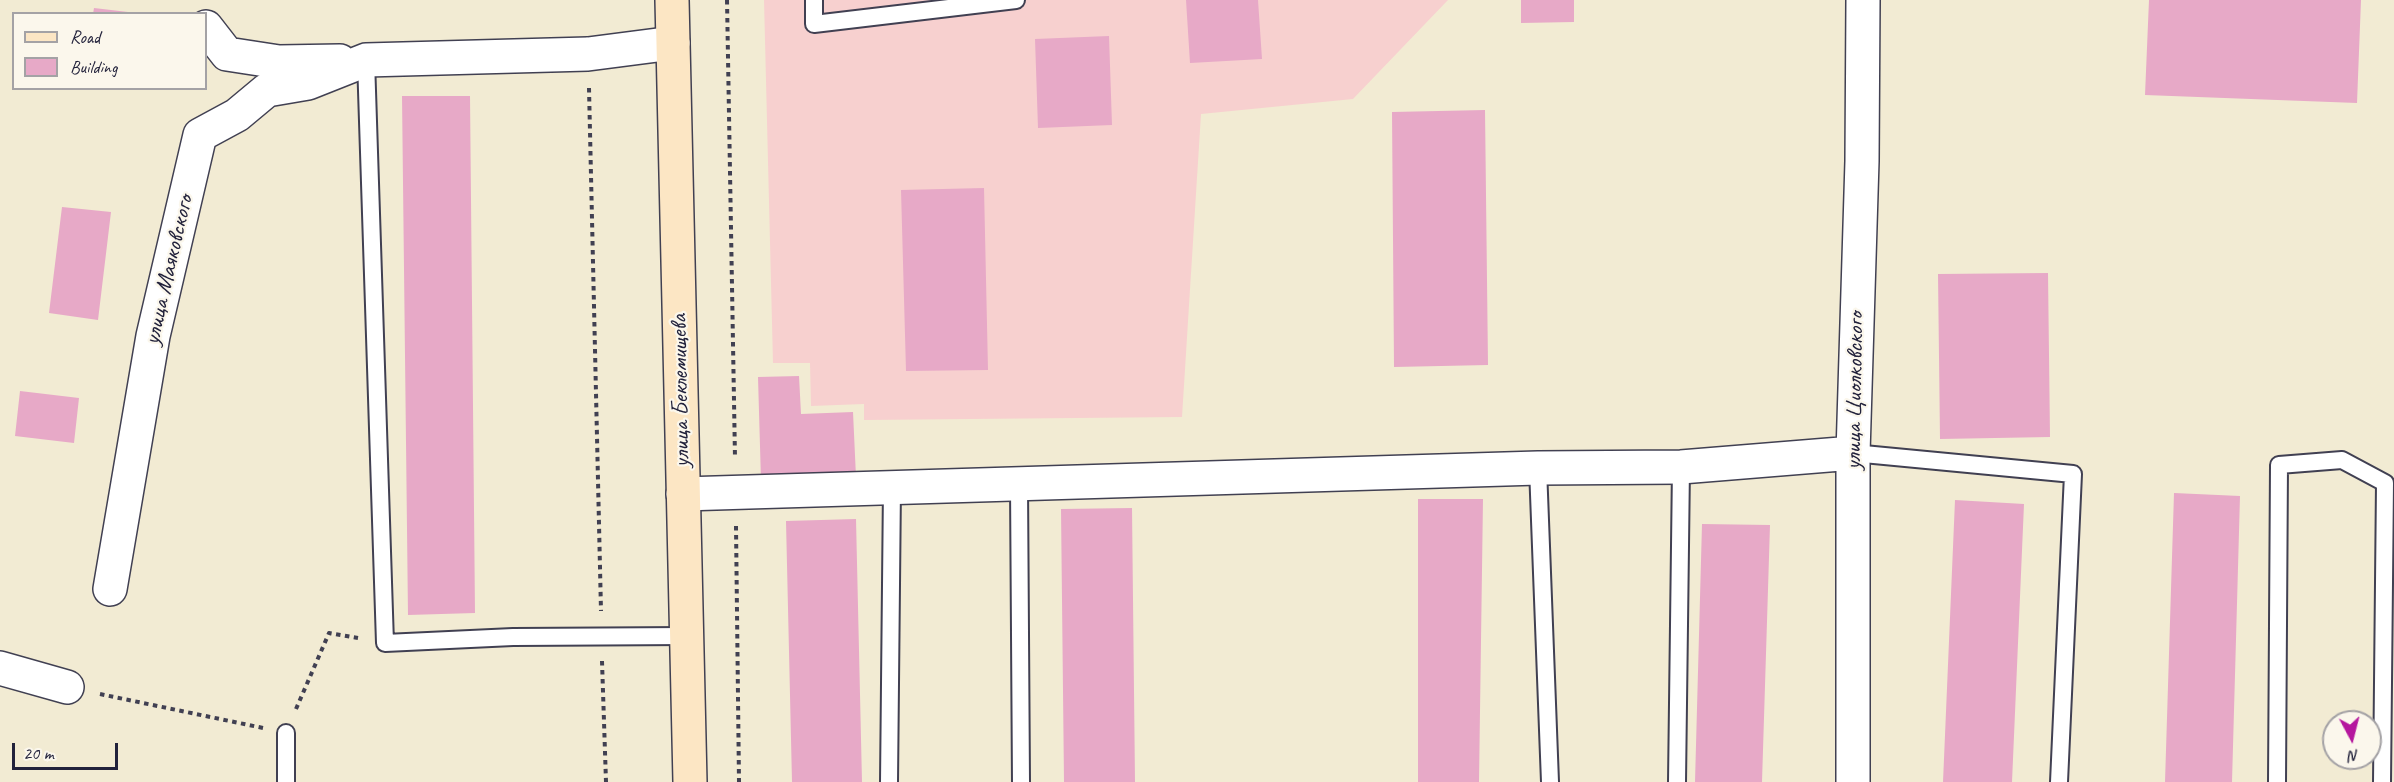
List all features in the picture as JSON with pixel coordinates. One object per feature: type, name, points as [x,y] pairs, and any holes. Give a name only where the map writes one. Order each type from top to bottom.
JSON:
[{"type":"main road","name":"улица Беклемищева","points":[[672,0],[690,782]]},
{"type":"street","name":"улица Циолковского","points":[[1853,782],[1853,453],[1862,161],[1863,0]]},
{"type":"street","name":"улица Маяковского","points":[[207,28],[227,54],[279,62],[588,54],[673,43]]},
{"type":"street","name":"улица Маяковского","points":[[110,589],[153,336],[200,135],[237,115],[267,90],[308,83],[366,60]]},
{"type":"street","points":[[683,494],[1538,468],[1681,467],[1853,453]]},
{"type":"street","points":[[0,668],[67,687]]},
{"type":"lane","points":[[814,0],[814,24],[1016,0]]},
{"type":"lane","points":[[366,60],[385,643],[602,636],[688,636]]},
{"type":"lane","points":[[1853,453],[2073,474],[2059,782]]},
{"type":"lane","points":[[2277,782],[2278,465],[2342,460],[2385,483],[2382,782]]},
{"type":"lane","points":[[1677,782],[1681,467]]},
{"type":"lane","points":[[1538,468],[1550,782]]},
{"type":"lane","points":[[1020,485],[1021,782]]},
{"type":"lane","points":[[889,782],[892,486]]},
{"type":"lane","points":[[286,733],[286,782]]},
{"type":"path","points":[[727,0],[739,782]]},
{"type":"path","points":[[588,54],[606,782]]},
{"type":"path","points":[[67,687],[286,733],[329,633],[385,643]]},
{"type":"shaded area","points":[[764,0],[1448,0],[1353,99],[1201,114],[1182,417],[864,420],[864,404],[811,406],[810,363],[773,363]]},
{"type":"building","points":[[1186,0],[1258,0],[1262,59],[1190,63]]},
{"type":"building","points":[[1521,0],[1574,0],[1574,22],[1521,23]]},
{"type":"building","points":[[2149,0],[2361,0],[2357,103],[2145,95]]},
{"type":"building","points":[[94,8],[128,12],[93,12]]},
{"type":"building","points":[[1109,36],[1112,125],[1038,128],[1035,39]]},
{"type":"building","points":[[402,96],[470,96],[475,613],[408,615]]},
{"type":"building","points":[[1485,110],[1488,365],[1394,367],[1392,112]]},
{"type":"building","points":[[984,188],[988,370],[906,371],[901,190]]},
{"type":"building","points":[[62,207],[111,212],[98,320],[49,313]]},
{"type":"building","points":[[2048,273],[2050,437],[1940,439],[1938,274]]},
{"type":"building","points":[[799,376],[801,414],[853,412],[856,477],[761,481],[758,377]]},
{"type":"building","points":[[20,391],[79,398],[74,443],[15,436]]},
{"type":"building","points":[[2174,493],[2240,496],[2232,782],[2165,782]]},
{"type":"building","points":[[1418,499],[1483,499],[1479,782],[1418,782]]},
{"type":"building","points":[[1955,500],[2024,504],[2012,782],[1943,782]]},
{"type":"building","points":[[1132,508],[1135,782],[1064,782],[1061,509]]},
{"type":"building","points":[[856,519],[862,782],[792,782],[786,521]]},
{"type":"building","points":[[1702,524],[1770,525],[1762,782],[1695,782]]}]
